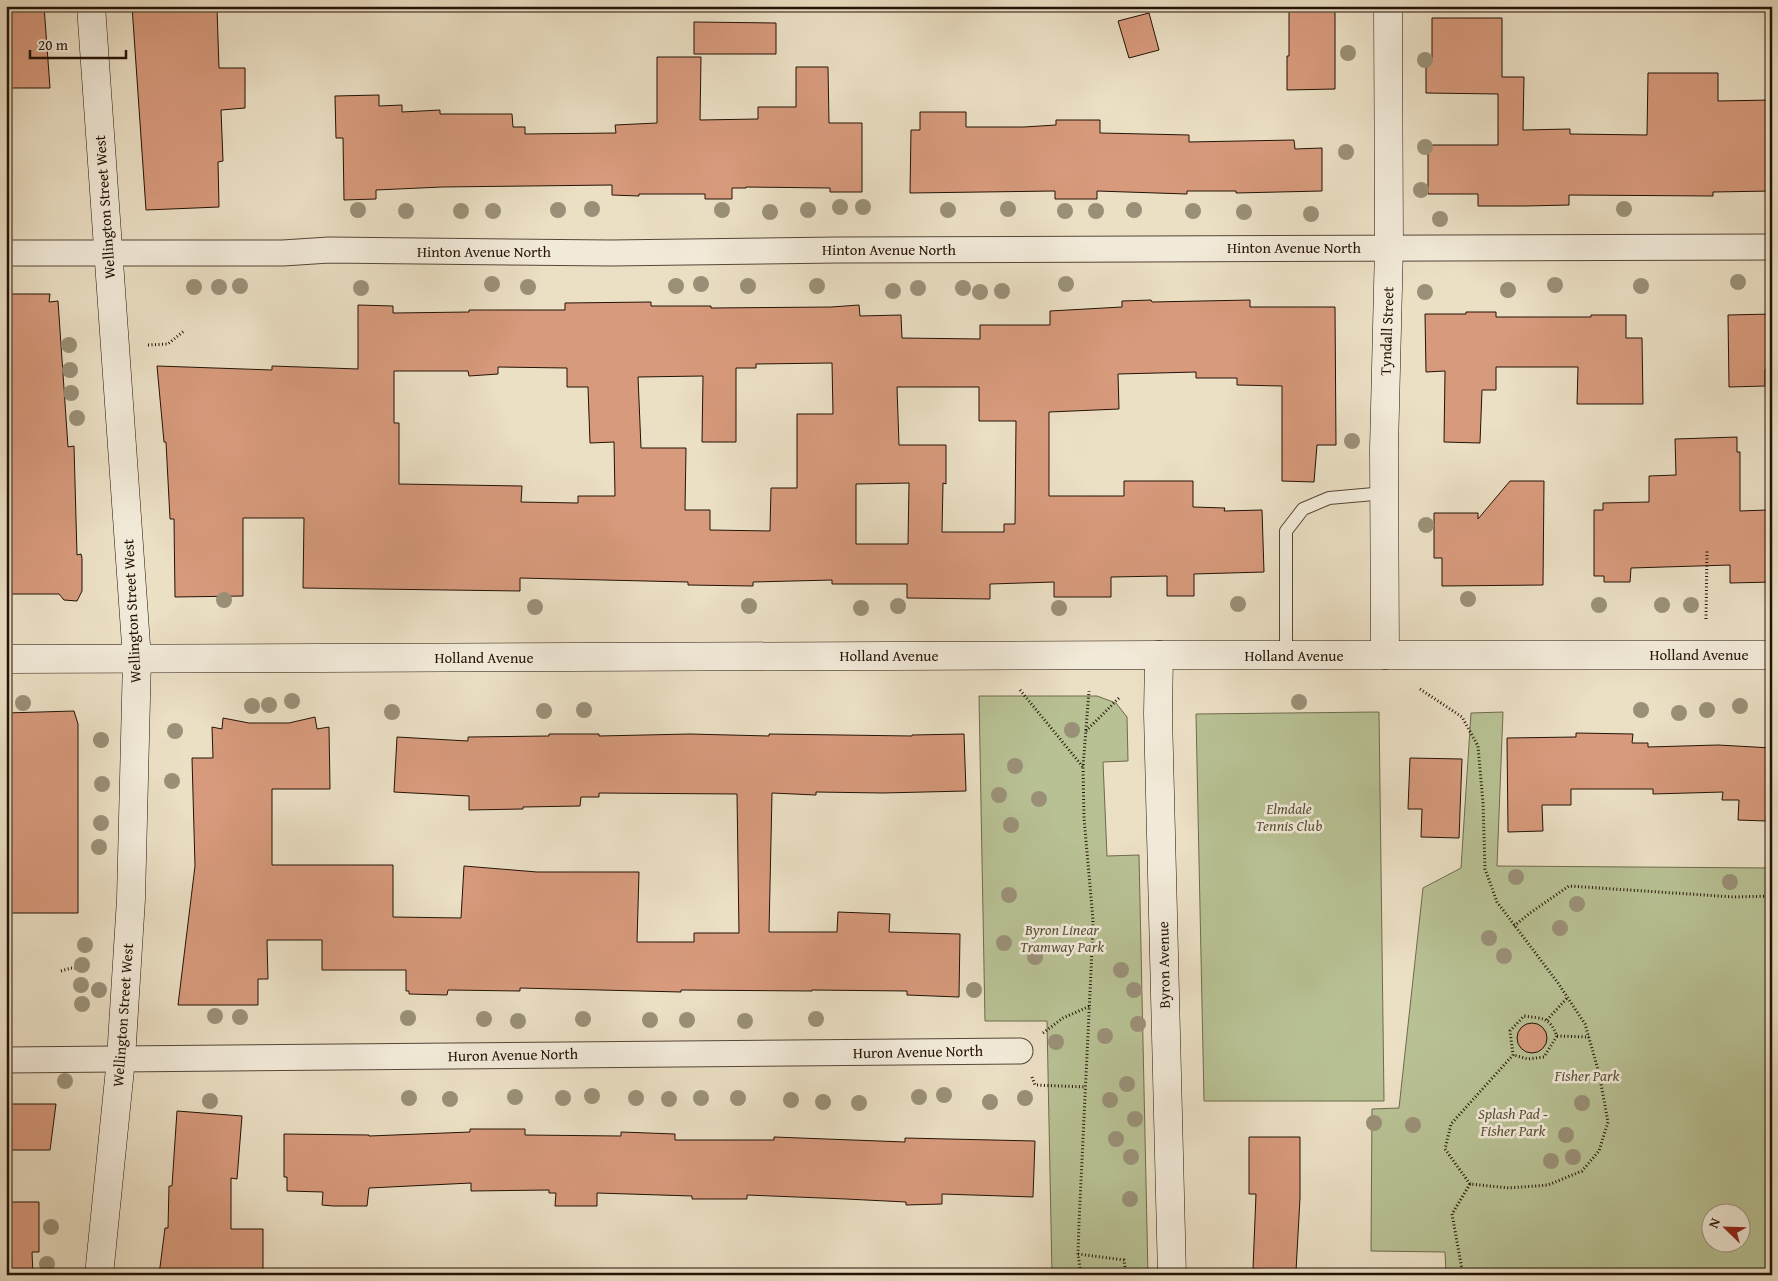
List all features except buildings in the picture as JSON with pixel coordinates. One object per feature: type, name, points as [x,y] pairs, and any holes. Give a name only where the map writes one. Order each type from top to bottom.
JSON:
[{"type":"street","name":"Wellington Street West","points":[[91,6],[137,659],[131,899],[121,1059],[99,1275]]},
{"type":"street","name":"Tyndall Street","points":[[1385,655],[1384,449],[1390,247],[1388,6]]},
{"type":"street","name":"Hinton Avenue North","points":[[6,253],[283,252],[329,250],[611,253],[1390,247],[1772,247]]},
{"type":"street","name":"Byron Avenue","points":[[1159,655],[1158,714],[1172,1275]]},
{"type":"street","name":"Holland Avenue","points":[[6,659],[1772,655]]},
{"type":"street","name":"Huron Avenue North","points":[[6,1060],[1020,1051]]},
{"type":"lane","points":[[1286,656],[1286,531],[1303,508],[1329,498],[1385,493]]},
{"type":"path","points":[[148,345],[168,344],[185,330]]},
{"type":"path","points":[[1706,619],[1707,551]]},
{"type":"path","points":[[1420,689],[1462,717],[1478,746],[1483,803],[1485,869],[1497,902],[1568,997],[1585,1024],[1599,1073],[1608,1122],[1599,1151],[1582,1171],[1548,1184],[1509,1188],[1470,1184],[1445,1149],[1452,1124],[1513,1055],[1510,1030],[1524,1016],[1546,1020],[1553,1024],[1557,1036],[1544,1058],[1528,1059],[1513,1055]]},
{"type":"path","points":[[1020,690],[1083,767]]},
{"type":"path","points":[[1080,1275],[1078,1254],[1093,920],[1085,848],[1083,767],[1089,691]]},
{"type":"path","points":[[1086,731],[1120,698]]},
{"type":"path","points":[[1514,926],[1569,886],[1734,897],[1772,896]]},
{"type":"path","points":[[61,971],[71,968],[88,969]]},
{"type":"path","points":[[1546,1020],[1568,997]]},
{"type":"path","points":[[1020,1051],[1063,1018],[1090,1006]]},
{"type":"path","points":[[1557,1036],[1589,1037]]},
{"type":"path","points":[[1463,1275],[1452,1214],[1470,1184]]},
{"type":"path","points":[[1078,1254],[1124,1260],[1126,1275]]},
{"type":"green space","name":"Byron Linear Tramway Park","points":[[979,696],[1097,696],[1116,703],[1127,717],[1128,761],[1103,762],[1107,856],[1139,855],[1148,1275],[1052,1275],[1047,1021],[985,1021]]},
{"type":"green space","name":"Elmdale Tennis Club","points":[[1379,712],[1384,1101],[1204,1101],[1196,714]]},
{"type":"green space","name":"Fisher Park","points":[[1503,712],[1497,866],[1772,868],[1772,1275],[1446,1275],[1445,1252],[1371,1251],[1372,1109],[1399,1108],[1423,888],[1461,868],[1471,713]]},
{"type":"park label","name":"Splash Pad - Fisher Park","points":[[1513,1122]]}]
